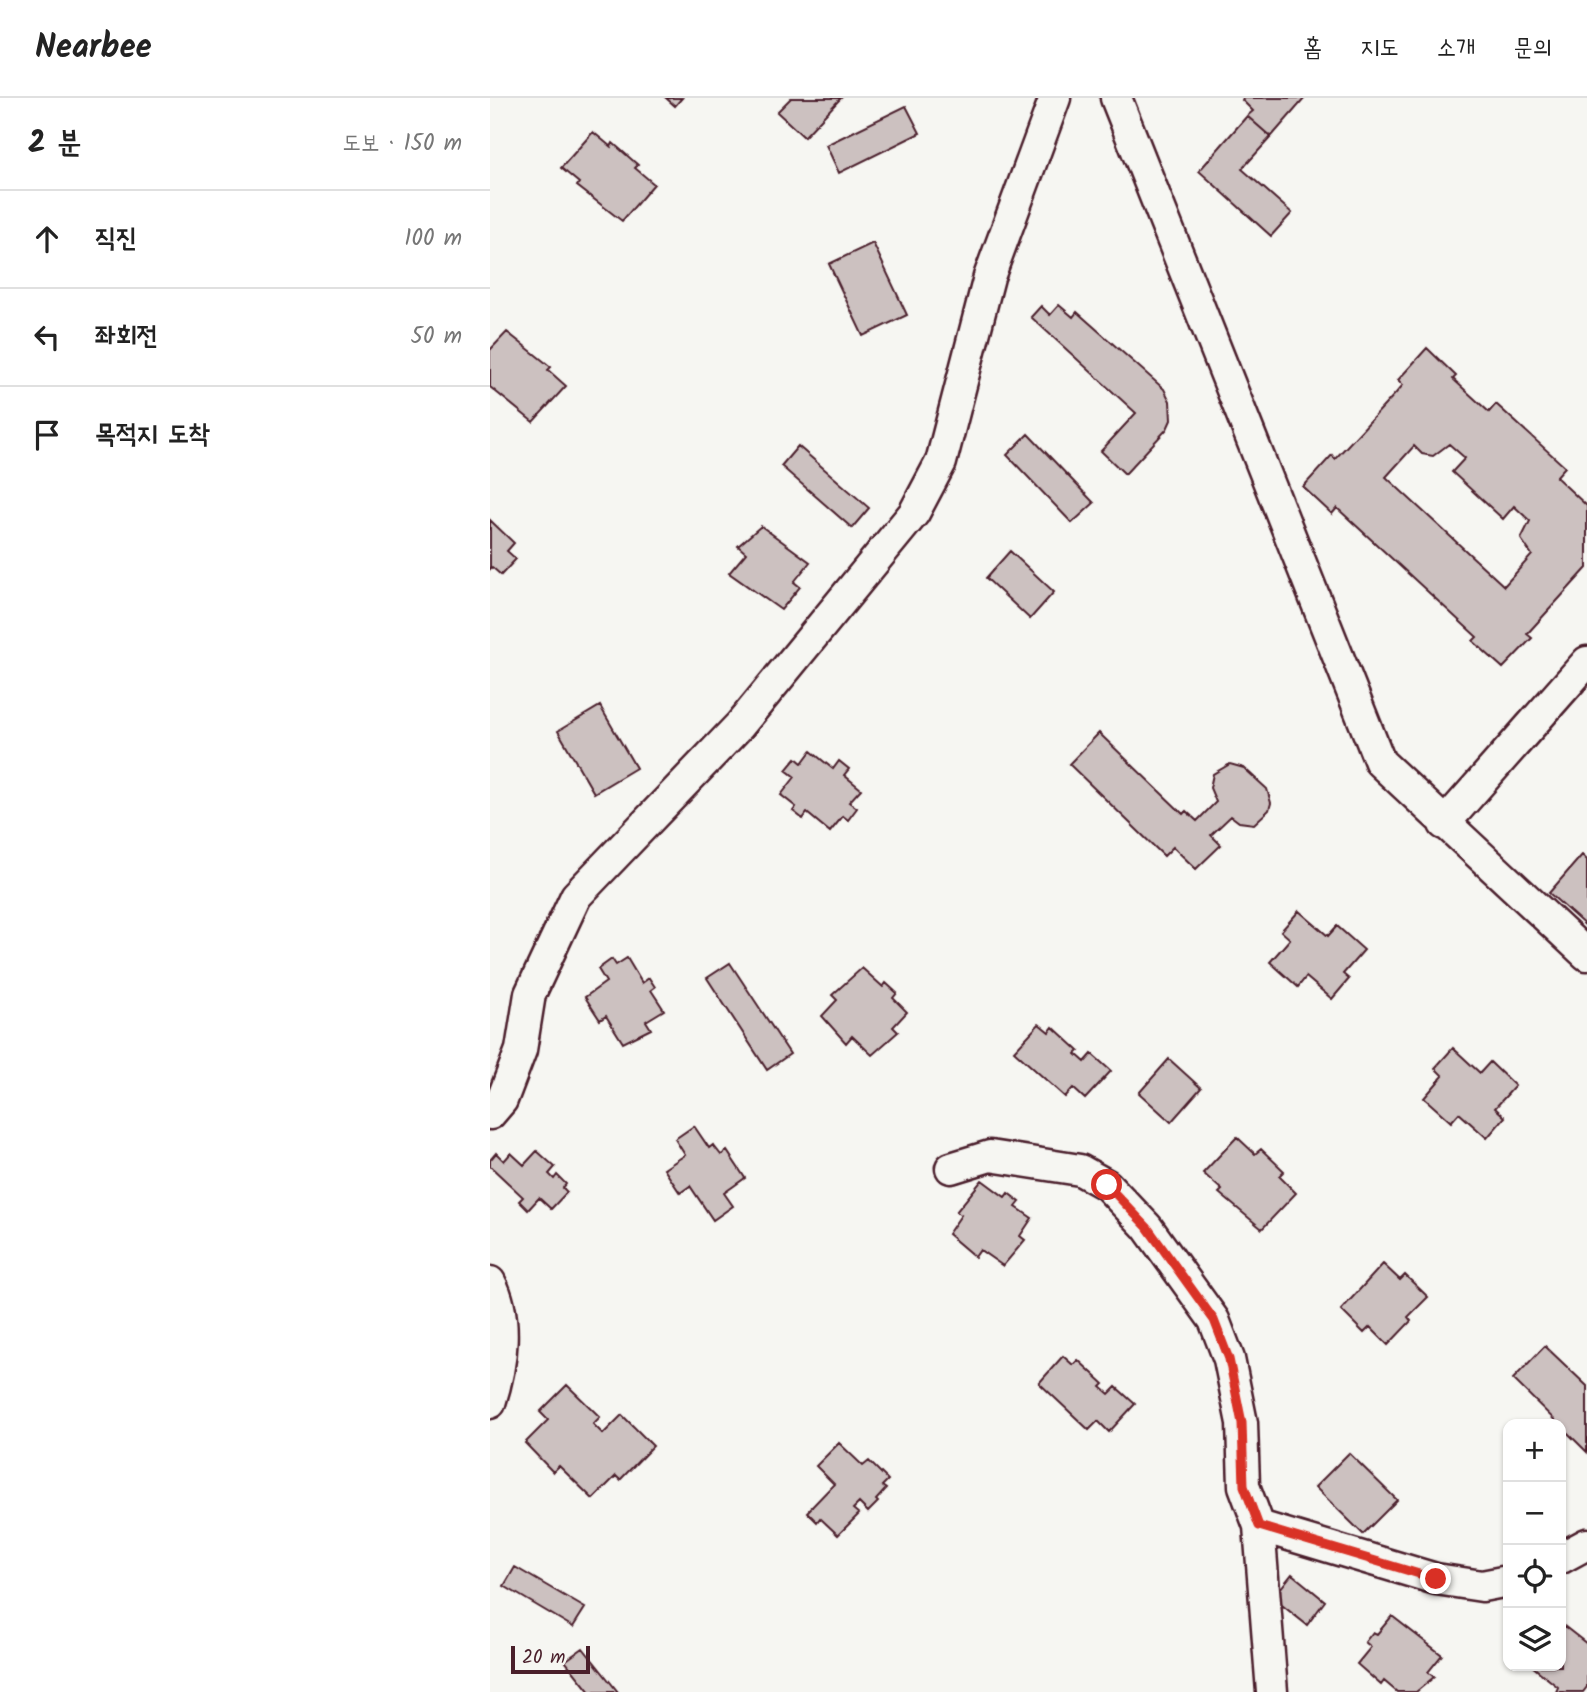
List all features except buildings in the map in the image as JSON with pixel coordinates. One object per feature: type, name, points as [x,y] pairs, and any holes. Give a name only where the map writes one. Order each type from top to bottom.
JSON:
[{"type":"street","points":[[490,1114],[502,1100],[521,1050],[530,993],[576,896],[740,725],[914,513],[941,462],[989,276],[1055,98]]},
{"type":"street","points":[[1116,98],[1380,762],[1587,954]]},
{"type":"street","points":[[1444,824],[1587,662]]},
{"type":"street","points":[[951,1168],[990,1156],[1080,1170],[1107,1185],[1147,1227],[1214,1320],[1242,1423],[1244,1486],[1259,1526],[1272,1692]]},
{"type":"street","points":[[490,1282],[500,1301],[500,1374],[490,1403]]},
{"type":"street","points":[[1259,1526],[1436,1579],[1482,1587],[1503,1582]]},
{"type":"street","points":[[1566,1555],[1587,1544]]},
{"type":"route","points":[[1107,1185],[1147,1227],[1214,1320],[1229,1359],[1242,1423],[1244,1486],[1259,1526],[1436,1579]]}]
